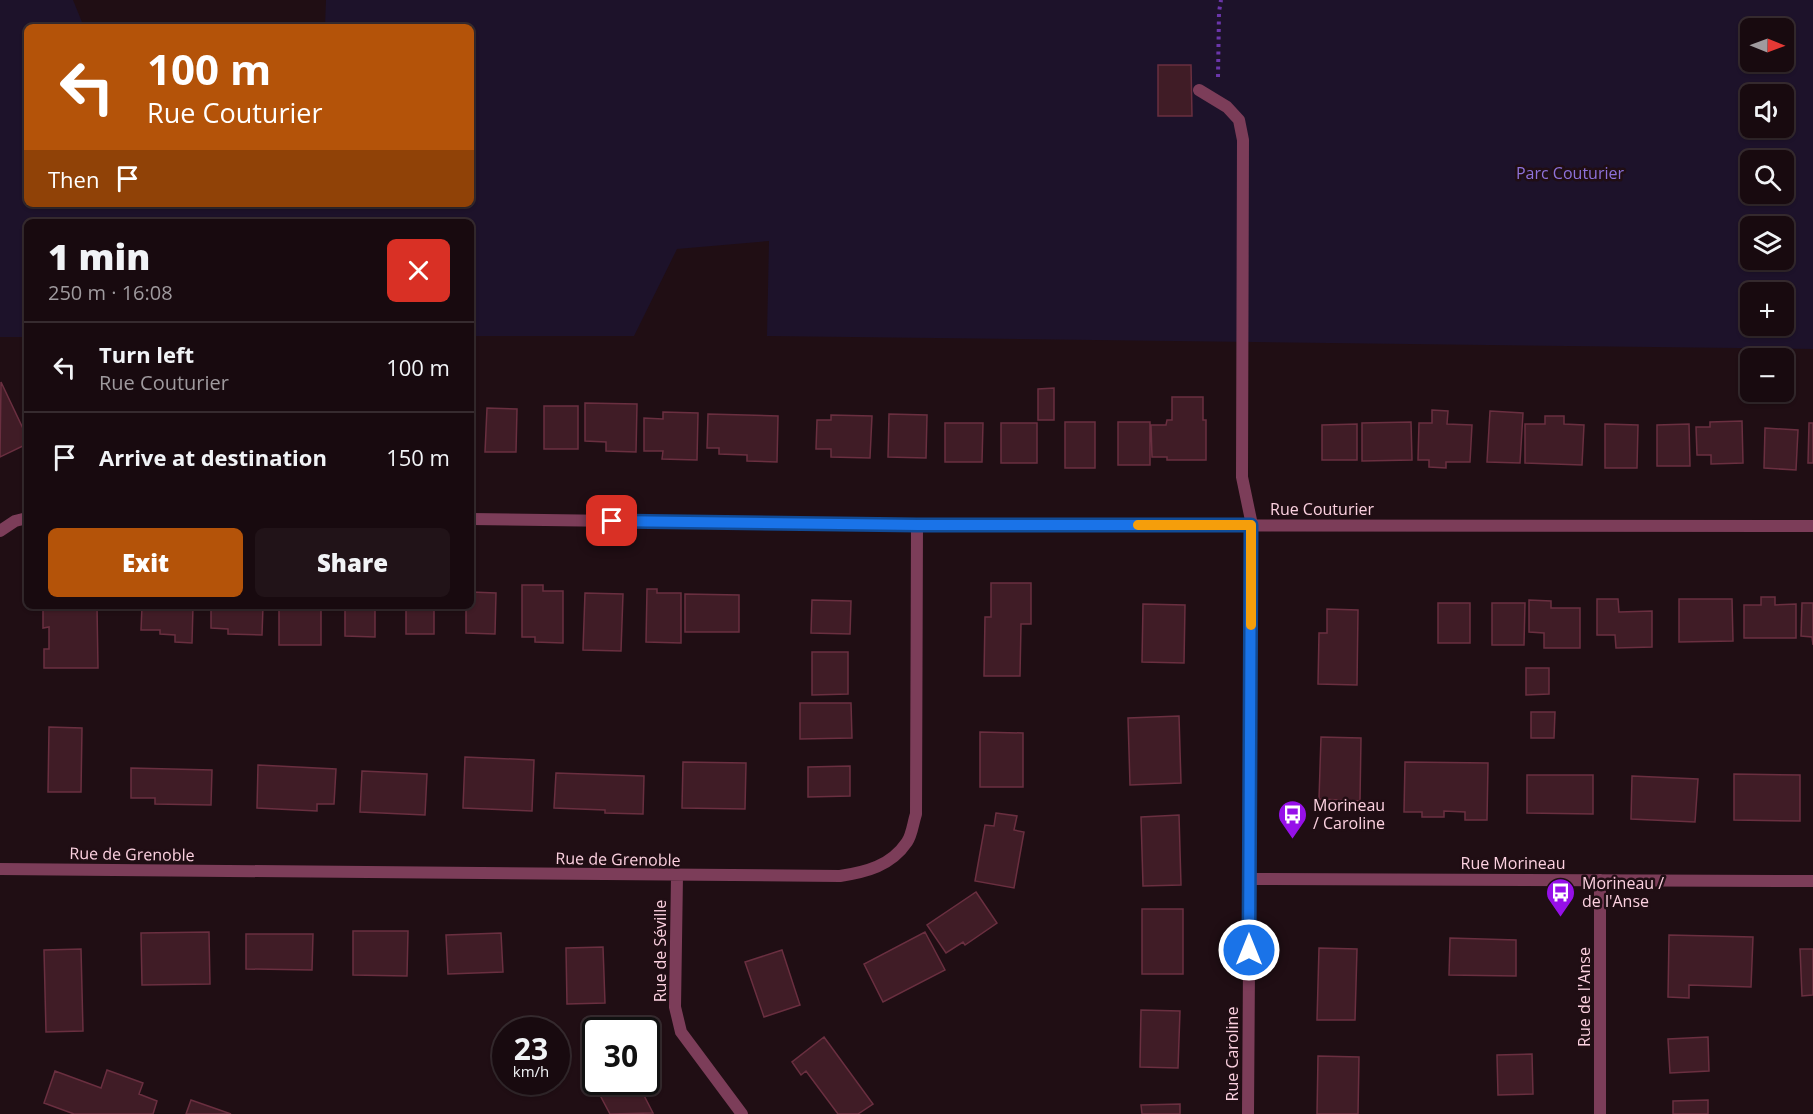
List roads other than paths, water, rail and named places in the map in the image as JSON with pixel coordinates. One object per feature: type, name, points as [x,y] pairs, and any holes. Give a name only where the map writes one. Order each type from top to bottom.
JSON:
[{"type":"street","name":"Rue Caroline","points":[[1199,90],[1227,107],[1239,120],[1243,140],[1242,477],[1251,525],[1248,1114]]},
{"type":"street","points":[[0,531],[15,521],[24,519]]},
{"type":"street","name":"Rue Couturier","points":[[474,519],[917,525],[1813,526]]},
{"type":"street","name":"Rue de Grenoble","points":[[0,869],[840,876],[876,868],[893,857],[908,841],[916,814],[917,525]]},
{"type":"street","name":"Rue de Séville","points":[[677,876],[675,1006],[681,1032],[742,1114]]},
{"type":"street","name":"Rue Morineau","points":[[1249,879],[1813,881]]},
{"type":"street","name":"Rue de l'Anse","points":[[1600,880],[1600,1114]]},
{"type":"place","name":"Morineau / Caroline","points":[[1292,840]]},
{"type":"place","name":"Morineau / de l'Anse","points":[[1561,918]]},
{"type":"park label","name":"Parc Couturier","points":[[1570,173]]}]
